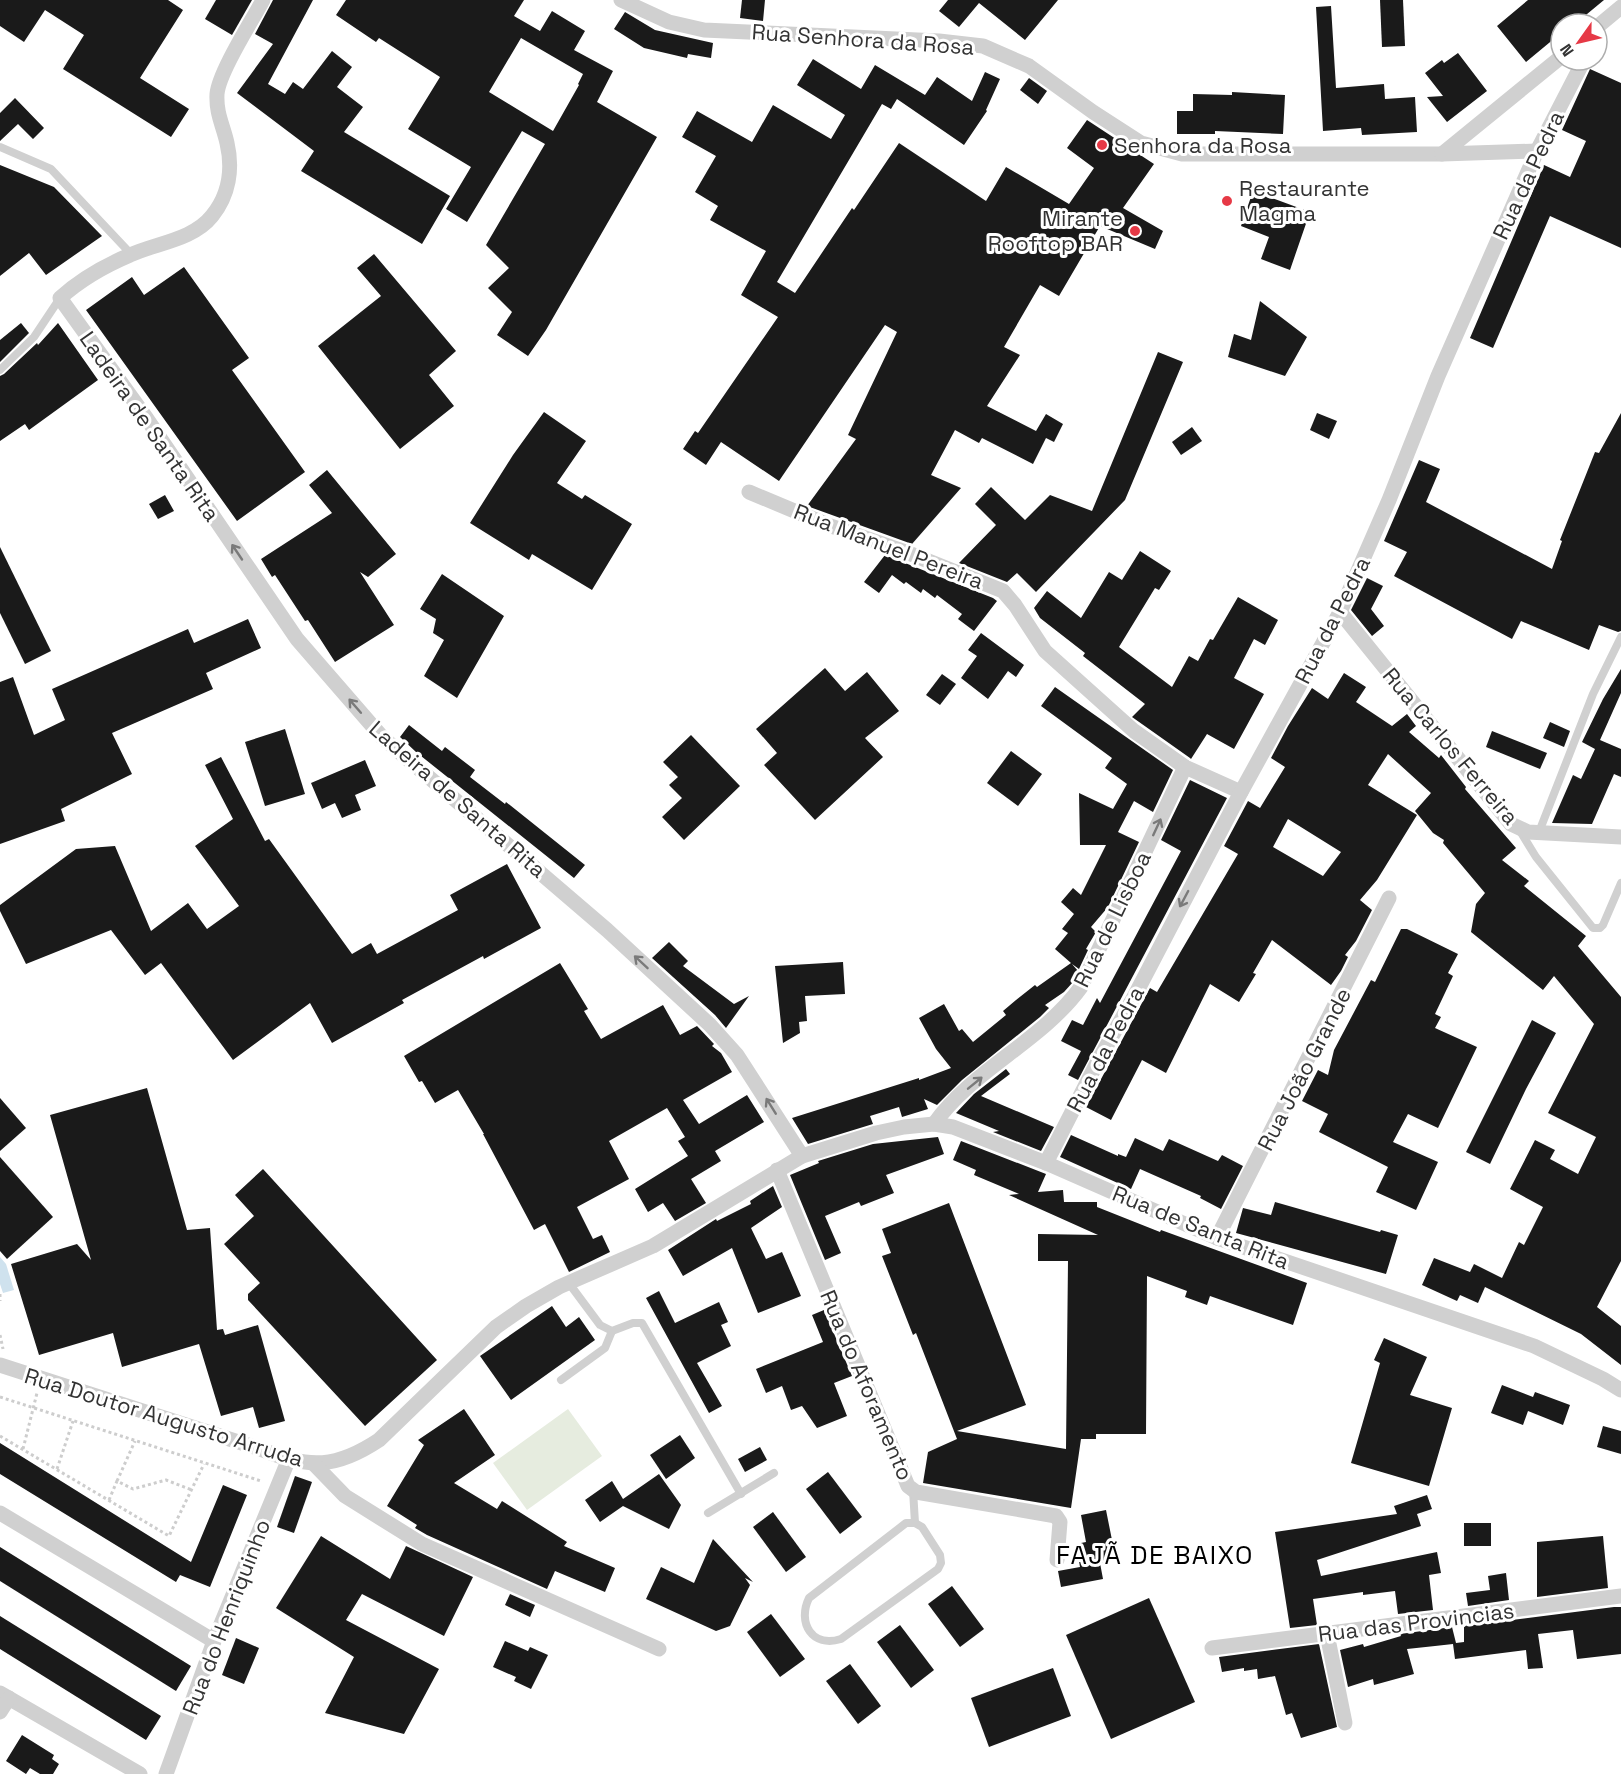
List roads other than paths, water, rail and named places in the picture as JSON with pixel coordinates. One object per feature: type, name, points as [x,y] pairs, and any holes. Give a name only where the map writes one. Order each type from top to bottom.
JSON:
[{"type":"street","points":[[60,298],[80,280],[131,254],[195,231],[212,217],[225,195],[231,171],[227,142],[218,117],[217,92],[229,62],[263,0]]},
{"type":"street","name":"Rua Senhora da Rosa","points":[[621,0],[669,22],[704,30],[939,41],[982,46],[1029,66],[1141,143],[1182,154],[1443,154],[1537,151]]},
{"type":"street","points":[[1609,18],[1621,7]]},
{"type":"street","points":[[1443,154],[1549,67]]},
{"type":"street","name":"Rua da Pedra","points":[[1046,1163],[1098,1060],[1340,612],[1389,500],[1438,376],[1537,151],[1578,72]]},
{"type":"street","name":"Ladeira de Santa Rita","points":[[60,298],[147,419],[297,639],[382,737],[582,908],[710,1024],[737,1054],[801,1156]]},
{"type":"street","name":"Rua Manuel Pereira","points":[[749,492],[828,525],[938,564],[1003,591],[1015,605],[1045,651],[1134,731],[1185,767],[1241,792]]},
{"type":"street","name":"Rua Carlos Ferreira","points":[[1340,612],[1510,824],[1520,830],[1621,837]]},
{"type":"street","name":"Rua de Lisboa","points":[[934,1124],[948,1104],[1057,1016],[1081,987],[1185,767]]},
{"type":"street","name":"Rua João Grande","points":[[1217,1238],[1389,898]]},
{"type":"street","name":"Rua de Santa Rita","points":[[777,1170],[801,1156],[904,1126],[934,1124],[953,1127],[1046,1163],[1217,1238],[1534,1346],[1621,1390]]},
{"type":"street","name":"Rua Doutor Augusto Arruda","points":[[0,1365],[262,1450],[288,1461],[314,1464],[344,1459],[361,1452],[379,1440],[496,1327],[526,1306],[568,1282],[653,1246],[777,1170]]},
{"type":"street","name":"Rua do Aforamento","points":[[777,1170],[908,1486],[913,1490],[1056,1516],[1060,1522],[1057,1560]]},
{"type":"street","name":"Rua do Henriquinho","points":[[166,1774],[214,1641],[288,1461]]},
{"type":"street","points":[[314,1464],[345,1496],[422,1544],[659,1649]]},
{"type":"street","points":[[0,1513],[214,1641]]},
{"type":"street","name":"Rua das Provincias","points":[[1212,1648],[1621,1596]]},
{"type":"street","points":[[1327,1634],[1345,1723]]},
{"type":"street","points":[[0,1712],[4,1695],[140,1774]]},
{"type":"lane","points":[[0,147],[51,169],[131,254]]},
{"type":"lane","points":[[0,370],[34,337],[60,298]]},
{"type":"lane","points":[[1539,832],[1593,694],[1621,637]]},
{"type":"lane","points":[[1520,830],[1536,857],[1593,928],[1600,928],[1604,925],[1621,883]]},
{"type":"lane","points":[[568,1282],[600,1325],[612,1330],[633,1323],[642,1323],[741,1494]]},
{"type":"lane","points":[[561,1380],[605,1348],[612,1330]]},
{"type":"lane","points":[[708,1513],[774,1473]]},
{"type":"lane","points":[[913,1490],[915,1523]]},
{"type":"lane","points":[[906,1523],[915,1523],[922,1527],[940,1555],[941,1563],[938,1569],[841,1639],[833,1642],[822,1640],[809,1632],[803,1618],[808,1598],[906,1523]]},
{"type":"water","points":[[0,1257],[6,1264],[14,1290],[3,1293],[0,1284]]},
{"type":"place","name":"Senhora da Rosa","points":[[1102,145]]},
{"type":"place","name":"Restaurante Magma","points":[[1227,201]]},
{"type":"place","name":"Mirante Rooftop BAR","points":[[1135,231]]},
{"type":"district","name":"FAJÃ DE BAIXO","points":[[1155,1555]]}]
